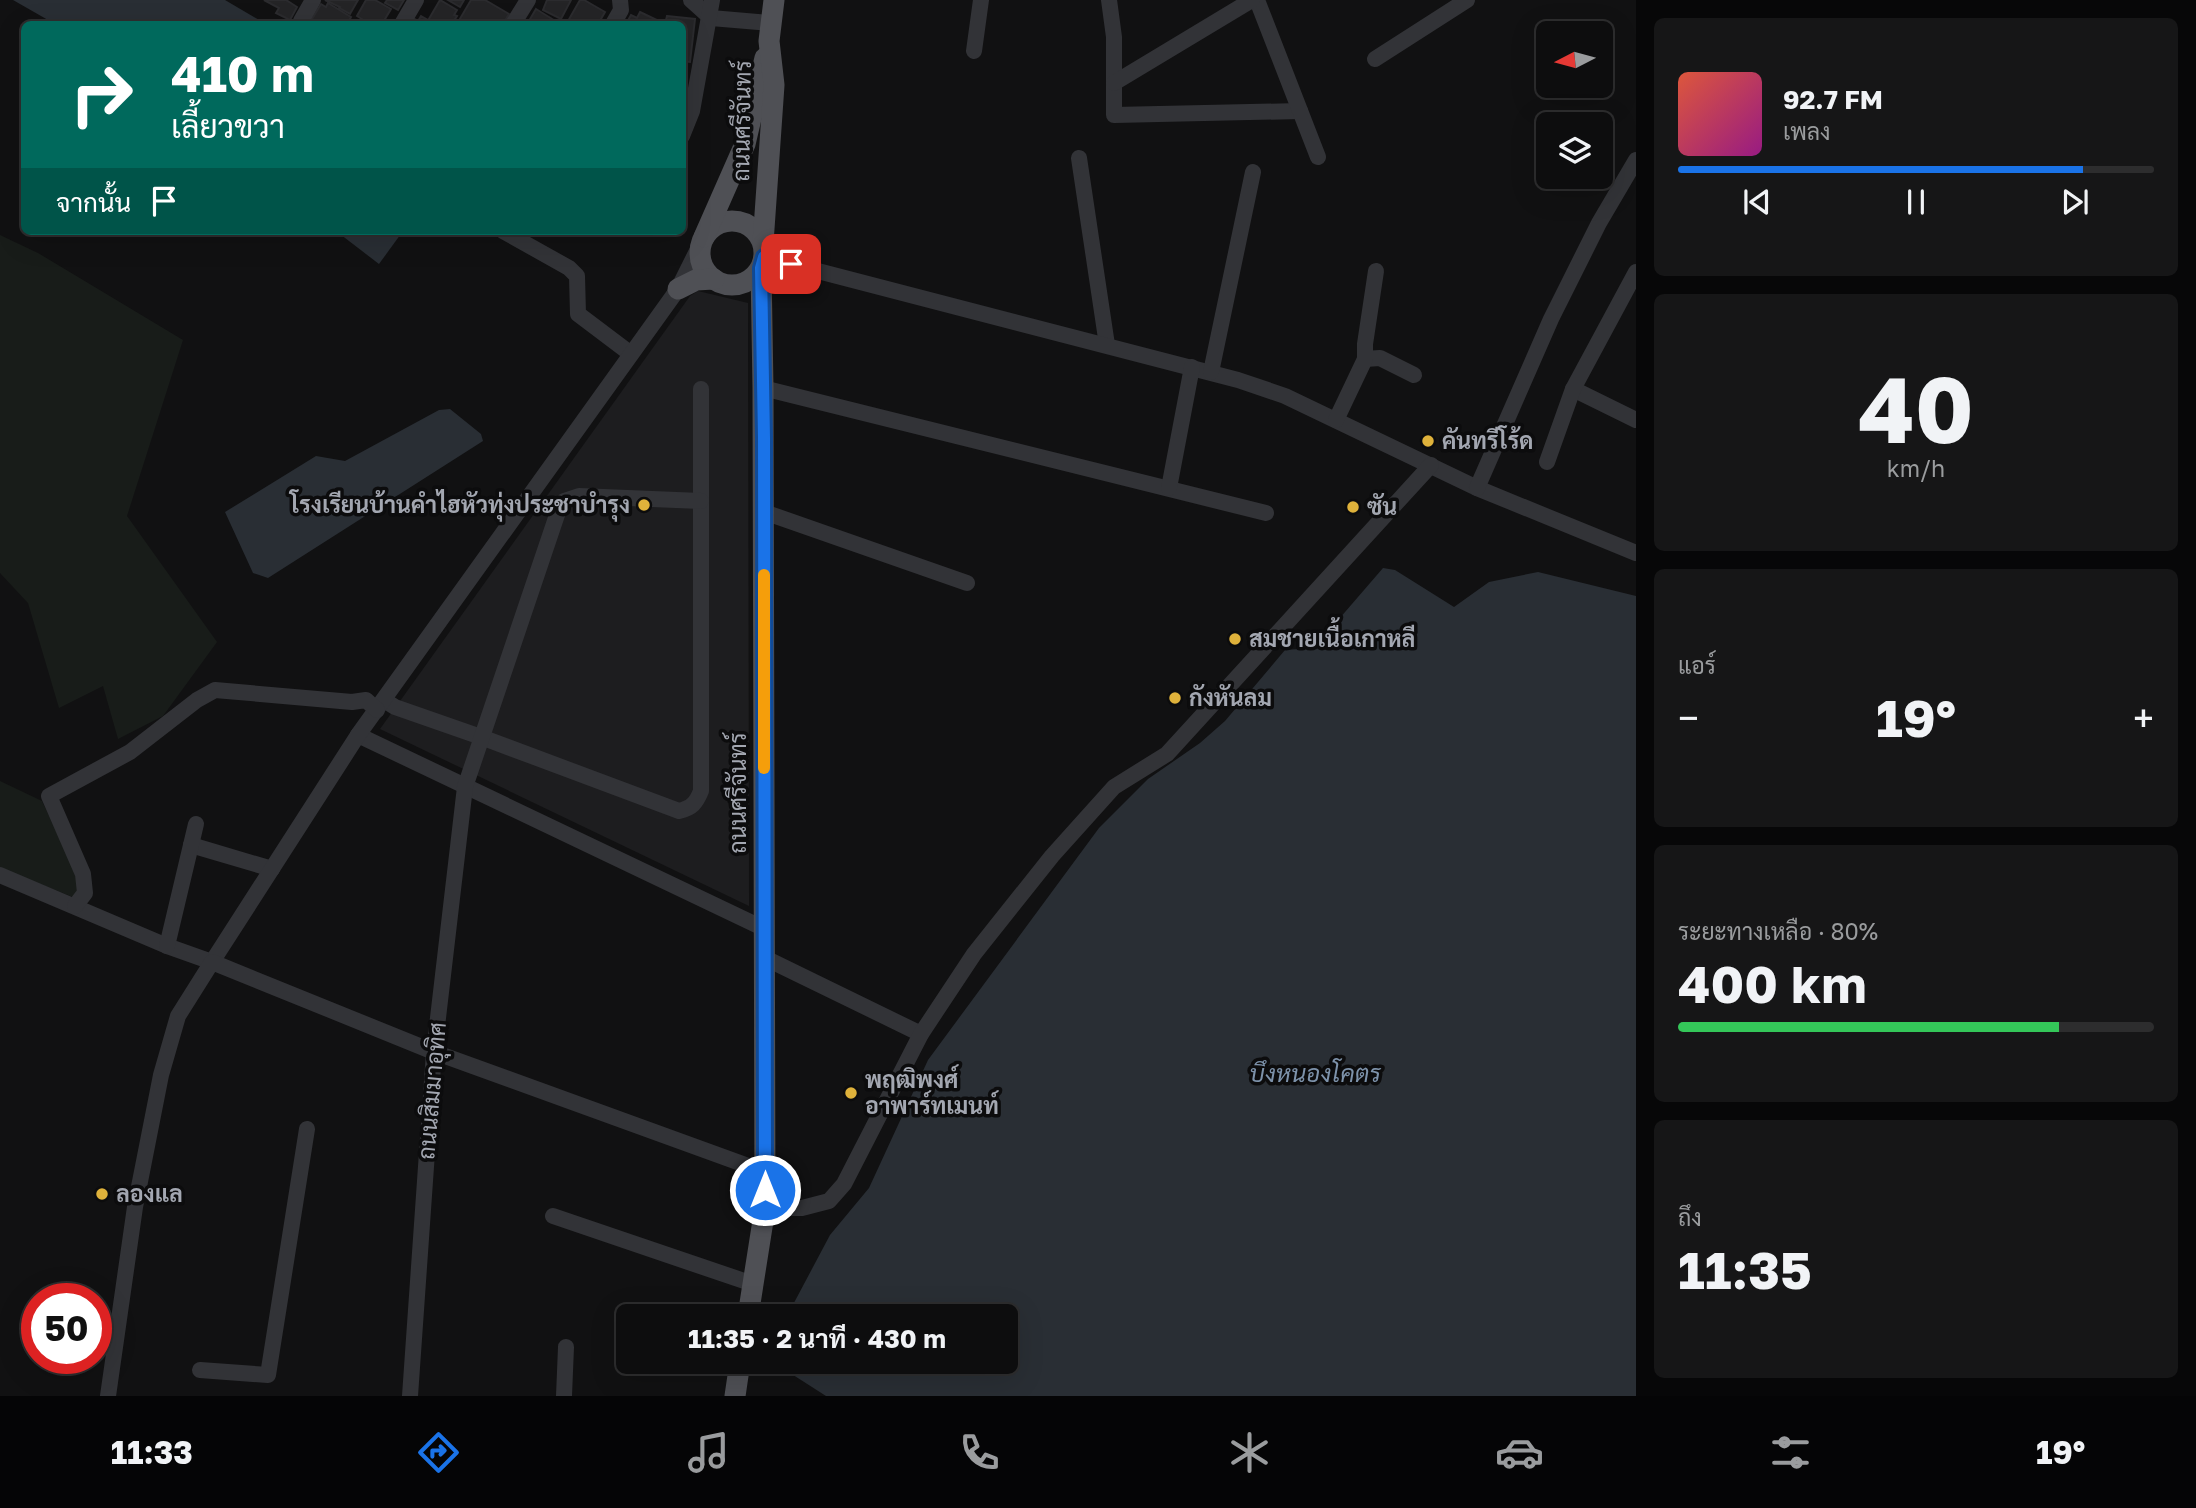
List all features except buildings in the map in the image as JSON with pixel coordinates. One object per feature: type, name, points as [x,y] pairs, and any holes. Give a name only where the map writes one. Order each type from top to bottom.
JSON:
[{"type":"main road","name":"ถนนศรีจันทร์","points":[[750,1304],[765,1208],[762,316],[763,256],[774,85],[770,32],[774,0]]},
{"type":"main road","points":[[714,279],[703,265],[700,256],[704,237],[745,144],[770,32]]},
{"type":"main road","points":[[678,289],[696,281],[714,279],[731,285],[739,284],[755,275],[763,256],[750,226],[740,221],[719,223],[704,237]]},
{"type":"main road","points":[[739,284],[753,296],[762,316]]},
{"type":"main road","points":[[735,1396],[738,1374]]},
{"type":"street","points":[[301,21],[313,0]]},
{"type":"street","points":[[404,21],[416,0]]},
{"type":"street","points":[[515,21],[528,0]]},
{"type":"street","points":[[615,21],[621,10],[620,0]]},
{"type":"street","points":[[691,0],[711,18],[770,32]]},
{"type":"street","points":[[686,126],[692,111],[711,18],[712,0]]},
{"type":"street","points":[[974,51],[981,0]]},
{"type":"street","points":[[1109,0],[1114,37],[1114,115],[1300,111]]},
{"type":"street","points":[[1114,83],[1254,0],[1318,157]]},
{"type":"street","points":[[1375,59],[1467,0]]},
{"type":"street","points":[[1079,158],[1107,345]]},
{"type":"street","points":[[1477,488],[1551,319],[1599,223],[1636,160]]},
{"type":"street","points":[[1211,372],[1253,172]]},
{"type":"street","points":[[510,235],[569,268],[577,276],[578,314],[631,354]]},
{"type":"street","points":[[108,1396],[135,1207],[162,1075],[178,1016],[358,736],[678,289],[704,237]]},
{"type":"street","points":[[763,256],[1192,366],[1285,396],[1477,488],[1636,553]]},
{"type":"street","points":[[1336,420],[1366,359],[1365,344],[1376,271]]},
{"type":"street","points":[[1547,463],[1573,389],[1636,272]]},
{"type":"street","points":[[1366,359],[1380,358],[1415,375]]},
{"type":"street","points":[[1170,488],[1192,366]]},
{"type":"street","points":[[763,388],[1266,513]]},
{"type":"street","points":[[75,906],[85,893],[83,874],[49,796],[130,752],[197,700],[215,690],[352,702],[366,699],[481,737],[679,811],[690,808],[696,803],[701,791],[701,389]]},
{"type":"street","points":[[1573,389],[1636,420]]},
{"type":"street","points":[[765,1208],[802,1208],[829,1201],[844,1184],[921,1034],[974,954],[1061,846],[1114,787],[1167,754],[1431,465]]},
{"type":"street","name":"ถนนสิมมาอุทิศ","points":[[410,1396],[434,1052],[465,787],[481,737],[564,501],[579,496],[701,501]]},
{"type":"street","points":[[764,512],[967,583]]},
{"type":"street","points":[[358,736],[765,929]]},
{"type":"street","points":[[167,946],[196,824]]},
{"type":"street","points":[[191,845],[272,869]]},
{"type":"street","points":[[0,875],[167,946],[434,1052],[765,1172]]},
{"type":"street","points":[[765,958],[921,1034]]},
{"type":"street","points":[[200,1370],[268,1375],[307,1129]]},
{"type":"street","points":[[553,1216],[753,1284]]},
{"type":"street","points":[[565,1396],[566,1347]]},
{"type":"shaded area","points":[[0,235],[38,253],[183,340],[127,516],[217,642],[163,716],[118,739],[103,686],[59,708],[28,603],[0,573]]},
{"type":"shaded area","name":"โรงเรียนบ้านคำไฮหัวทุ่งประชาบำรุง","points":[[698,291],[748,303],[749,906],[380,729],[690,296]]},
{"type":"shaded area","points":[[0,781],[42,801],[78,877],[81,893],[75,898],[0,868]]},
{"type":"water","points":[[13,0],[225,0],[261,21],[50,21]]},
{"type":"water","points":[[341,235],[400,235],[379,264]]},
{"type":"water","points":[[450,409],[481,434],[483,441],[268,578],[253,573],[225,512],[316,456],[345,461],[439,410]]},
{"type":"water","name":"บึงหนองโคตร","points":[[1383,568],[1395,570],[1454,607],[1489,582],[1538,572],[1636,596],[1636,1396],[826,1396],[792,1374],[1018,1374],[1018,1304],[793,1304],[830,1235],[869,1188],[928,1060],[1099,828],[1148,779],[1200,743],[1225,721],[1285,650],[1314,648]]},
{"type":"slow traffic","points":[[764,575],[764,768]]},
{"type":"place","name":"คันทรีโร้ด","points":[[1428,441]]},
{"type":"place","name":"โรงเรียนบ้านคำไฮหัวทุ่งประชาบำรุง","points":[[644,505]]},
{"type":"place","name":"ซัน","points":[[1353,507]]},
{"type":"place","name":"สมชายเนื้อเกาหลี","points":[[1235,639]]},
{"type":"place","name":"กังหันลม","points":[[1175,698]]},
{"type":"place","name":"พฤฒิพงศ์ อาพาร์ทเมนท์","points":[[851,1093]]},
{"type":"place","name":"ลองแล","points":[[102,1194]]},
{"type":"route","points":[[765,1190],[764,438],[761,268],[764,257],[791,264]]}]
